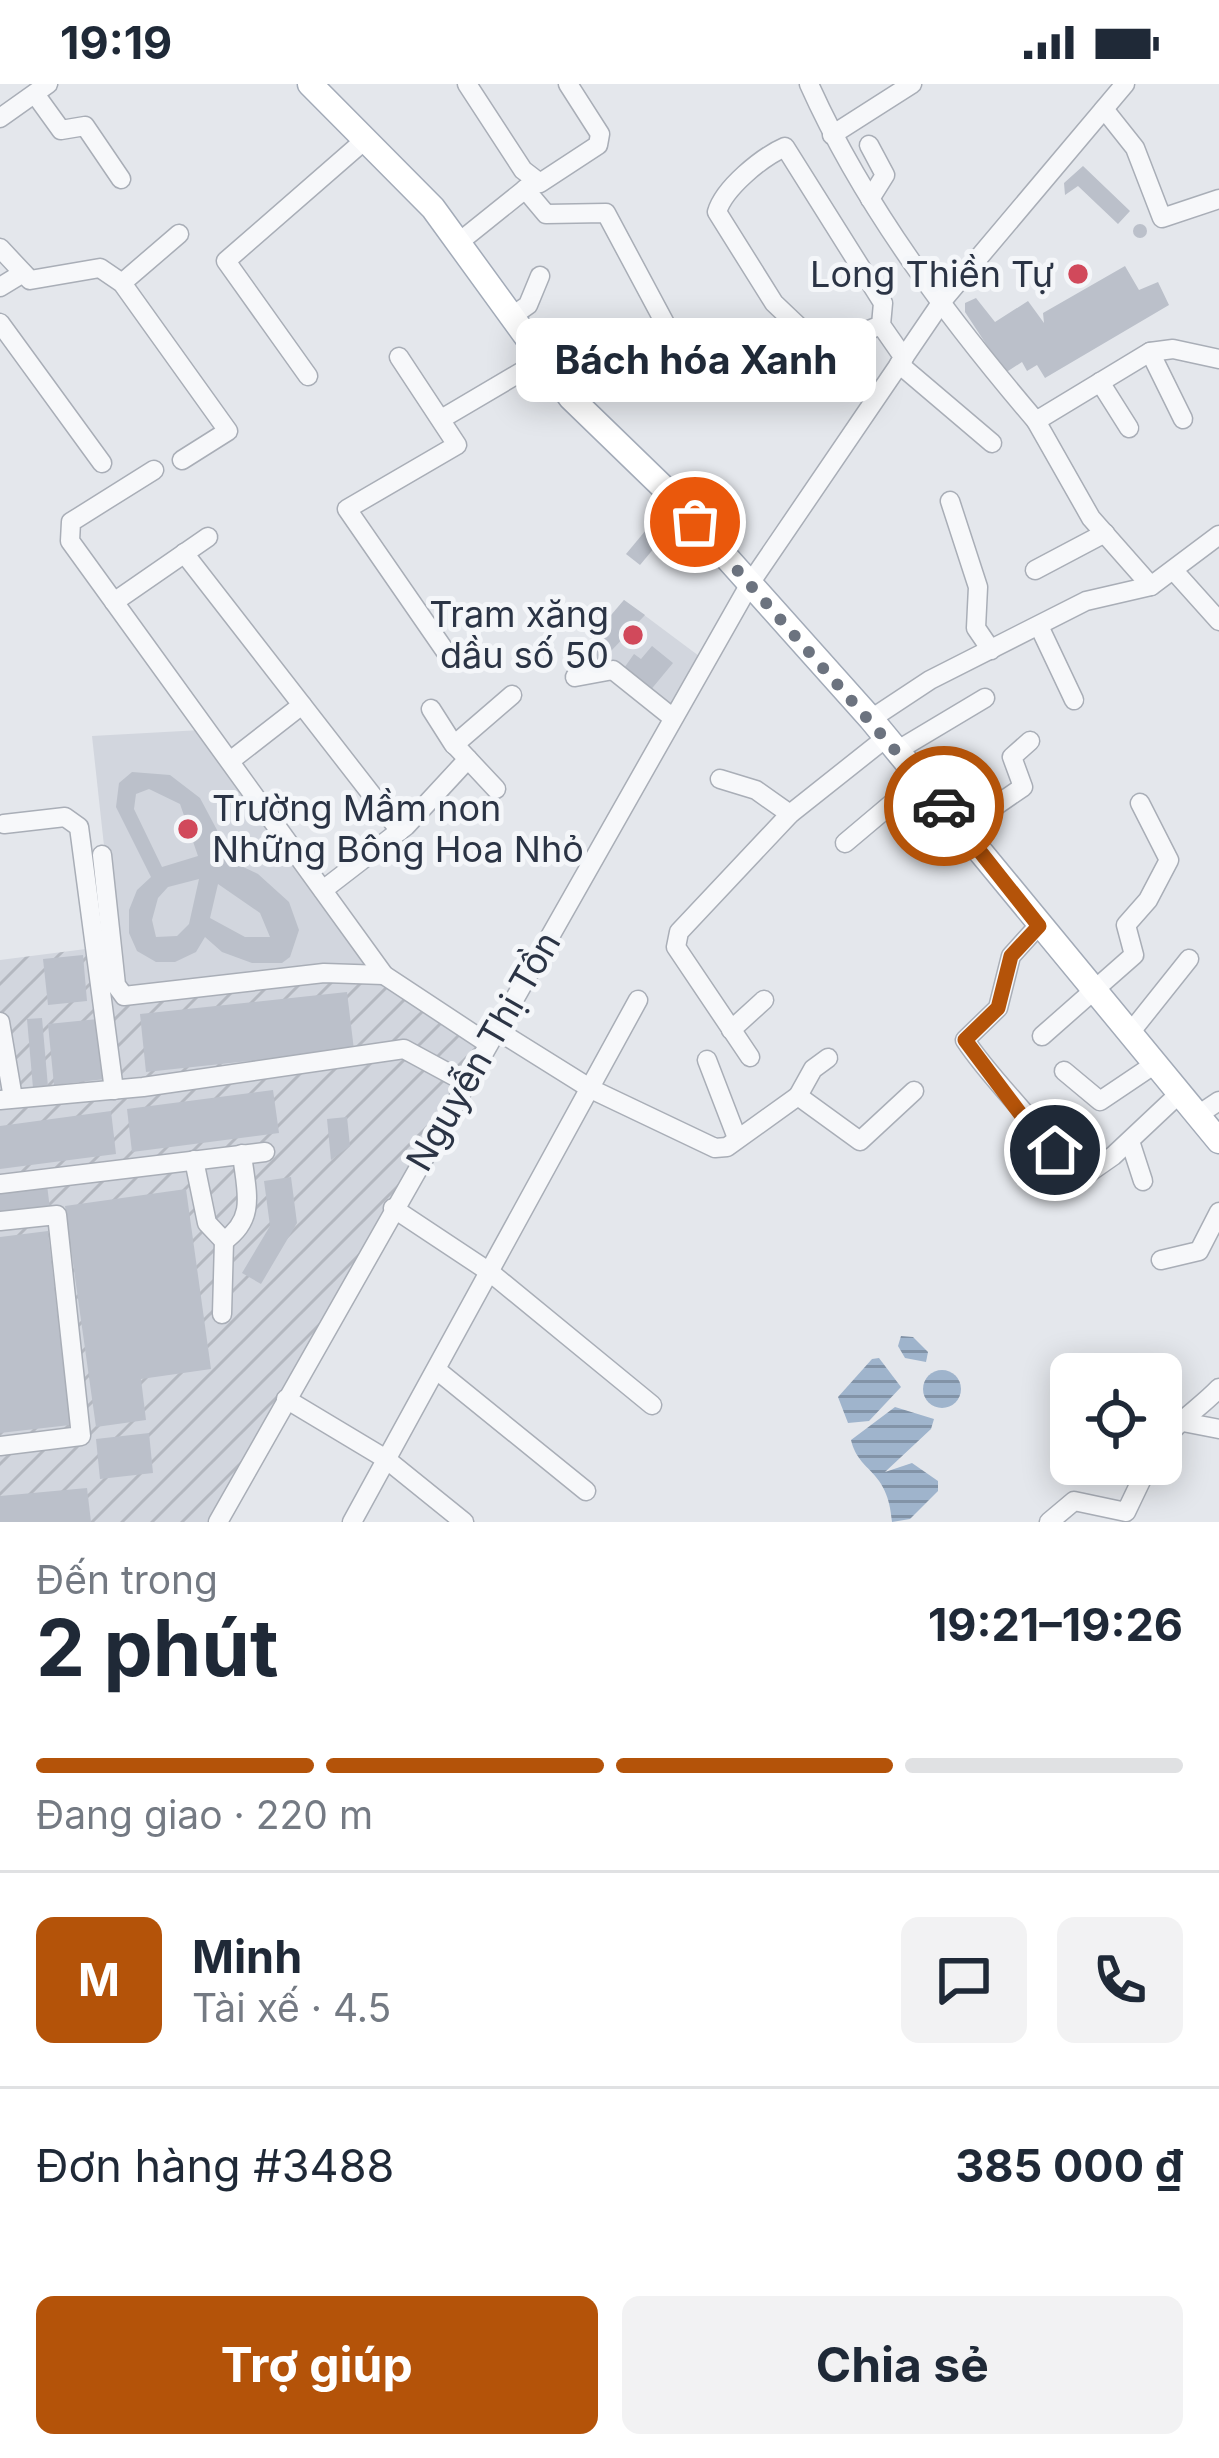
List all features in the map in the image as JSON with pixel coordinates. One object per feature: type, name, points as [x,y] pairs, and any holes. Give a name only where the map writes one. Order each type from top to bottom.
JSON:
[{"type":"main road","points":[[310,84],[367,139],[458,243],[571,398],[751,582],[885,735],[1180,1093],[1208,1108],[1219,1141]]},
{"type":"street","points":[[467,84],[546,214],[606,213],[703,386],[723,380]]},
{"type":"street","points":[[458,243],[531,185],[598,145],[600,134],[568,84]]},
{"type":"street","points":[[809,84],[870,199],[1036,422],[1106,533],[1151,586]]},
{"type":"street","points":[[832,135],[912,84]]},
{"type":"street","name":"Nguyễn Thị Tồn","points":[[218,1522],[751,582],[943,300],[1125,84]]},
{"type":"street","points":[[0,118],[42,89],[61,130],[85,126],[121,179]]},
{"type":"street","points":[[1104,110],[1135,148],[1159,215],[1168,220],[1219,200]]},
{"type":"street","points":[[308,376],[226,261],[367,139]]},
{"type":"street","points":[[881,325],[834,344],[815,342],[774,303],[717,212],[725,196],[767,154],[790,144],[883,303],[881,325],[902,361],[992,443]]},
{"type":"street","points":[[869,145],[885,175],[870,199]]},
{"type":"street","points":[[122,283],[179,234]]},
{"type":"street","points":[[0,248],[22,273],[38,280],[100,268],[122,283],[228,431],[182,460]]},
{"type":"street","points":[[0,287],[22,273]]},
{"type":"street","points":[[511,317],[528,304],[540,276]]},
{"type":"street","points":[[0,323],[102,463]]},
{"type":"street","points":[[571,398],[668,329]]},
{"type":"street","points":[[1036,422],[1069,406],[1150,352],[1173,349],[1219,359]]},
{"type":"street","points":[[1150,352],[1184,419]]},
{"type":"street","points":[[399,357],[458,445],[347,508],[450,658]]},
{"type":"street","points":[[443,418],[542,359]]},
{"type":"street","points":[[1100,382],[1129,428]]},
{"type":"street","points":[[154,470],[69,526],[70,542],[384,975],[591,1089],[716,1148],[798,1096],[813,1069],[828,1058]]},
{"type":"street","points":[[950,501],[979,587],[976,628],[991,650]]},
{"type":"street","points":[[1035,570],[1106,533]]},
{"type":"street","points":[[750,1057],[676,947],[679,932],[790,814],[991,650],[1086,601],[1151,586],[1219,535]]},
{"type":"street","points":[[114,602],[208,537]]},
{"type":"street","points":[[184,554],[400,831]]},
{"type":"street","points":[[1175,572],[1219,621]]},
{"type":"street","points":[[1039,626],[1074,700]]},
{"type":"street","points":[[575,677],[613,670],[673,718]]},
{"type":"street","points":[[323,890],[400,831],[512,695]]},
{"type":"street","points":[[885,735],[985,698]]},
{"type":"street","points":[[230,761],[302,705]]},
{"type":"street","points":[[431,709],[461,752],[496,789]]},
{"type":"street","points":[[962,829],[1023,788],[1012,757],[1030,741]]},
{"type":"street","points":[[720,779],[756,790],[790,814]]},
{"type":"street","points":[[845,843],[921,779]]},
{"type":"street","points":[[1042,1036],[1134,955],[1126,925],[1168,865],[1140,802]]},
{"type":"street","points":[[4,824],[65,817],[79,827],[114,1090]]},
{"type":"street","points":[[102,855],[116,985],[124,996],[324,973],[384,975]]},
{"type":"street","points":[[1039,926],[1015,949],[998,1008],[966,1043],[1022,1116],[1050,1142],[1073,1180],[1130,1141],[1180,1093]]},
{"type":"street","points":[[1130,1033],[1189,959]]},
{"type":"street","points":[[352,1522],[638,1000]]},
{"type":"street","points":[[731,1030],[764,1000]]},
{"type":"street","points":[[0,1022],[7,1099],[114,1090],[404,1049],[465,1082]]},
{"type":"street","points":[[707,1060],[737,1138]]},
{"type":"street","points":[[1064,1071],[1100,1101],[1155,1064]]},
{"type":"street","points":[[798,1096],[858,1141],[914,1090]]},
{"type":"street","points":[[1134,1107],[1149,1123]]},
{"type":"street","points":[[1130,1141],[1143,1181]]},
{"type":"street","points":[[0,1184],[265,1152]]},
{"type":"street","points":[[224,1241],[242,1228],[249,1214],[242,1154]]},
{"type":"street","points":[[194,1160],[207,1223],[224,1241],[223,1314]]},
{"type":"street","points":[[0,1446],[81,1436],[53,1177]]},
{"type":"street","points":[[393,1208],[491,1274],[652,1406]]},
{"type":"street","points":[[1161,1260],[1198,1251],[1219,1212]]},
{"type":"street","points":[[0,1221],[57,1215]]},
{"type":"street","points":[[438,1371],[586,1491]]},
{"type":"street","points":[[1182,1415],[1219,1388]]},
{"type":"street","points":[[286,1399],[386,1459],[464,1522]]},
{"type":"street","points":[[1182,1423],[1219,1429]]},
{"type":"street","points":[[1049,1522],[1074,1501],[1126,1512],[1139,1485]]},
{"type":"shaded area","name":"Trạm xăng dầu số 50","points":[[624,600],[699,656],[669,709],[577,655]]},
{"type":"shaded area","name":"Trường Mầm non Những Bông Hoa Nhỏ","points":[[201,730],[376,972],[126,993],[119,983],[92,736]]},
{"type":"shaded area","points":[[109,946],[117,994],[323,976],[380,978],[479,1042],[209,1522],[0,1522],[0,960]]},
{"type":"water","points":[[901,1336],[913,1337],[928,1352],[926,1362],[905,1358],[898,1346]]},
{"type":"water","points":[[879,1358],[901,1387],[869,1421],[848,1423],[838,1397],[872,1359]]},
{"type":"water","points":[[942,1370],[955,1376],[961,1389],[955,1402],[942,1408],[929,1402],[923,1389],[929,1376]]},
{"type":"water","points":[[895,1407],[934,1419],[931,1429],[885,1472],[912,1463],[938,1481],[938,1491],[910,1519],[892,1522],[885,1491],[860,1460],[851,1440]]},
{"type":"building","points":[[1083,166],[1130,211],[1118,224],[1078,186],[1065,195],[1064,183]]},
{"type":"building","points":[[1140,224],[1147,231],[1140,238],[1133,231]]},
{"type":"building","points":[[1125,266],[1139,290],[1158,282],[1169,305],[1045,378],[1037,365],[1027,371],[1022,362],[1005,373],[965,312],[965,303],[976,298],[995,322],[1028,301],[1044,323],[1043,313]]},
{"type":"building","points":[[656,518],[670,529],[640,565],[626,554]]},
{"type":"building","points":[[624,600],[645,615],[594,669],[577,655]]},
{"type":"building","points":[[652,646],[673,663],[649,692],[622,671],[634,654],[641,659]]},
{"type":"building","points":[[132,772],[170,775],[200,798],[217,830],[220,856],[258,874],[289,902],[299,930],[290,957],[282,963],[252,963],[222,952],[205,937],[196,952],[175,962],[156,962],[137,951],[129,933],[129,910],[137,890],[151,877],[116,807],[119,783]],"holes":[[[149,789],[180,804],[198,856],[162,867],[134,809],[136,794]],[[199,879],[189,924],[177,936],[156,937],[152,920],[158,898],[168,887]],[[218,884],[260,913],[270,937],[245,937],[210,918]]]},
{"type":"building","points":[[83,955],[87,1001],[48,1005],[43,959]]},
{"type":"building","points":[[347,992],[354,1050],[146,1072],[140,1014]]},
{"type":"building","points":[[42,1018],[48,1087],[33,1088],[27,1019]]},
{"type":"building","points":[[98,1019],[105,1079],[54,1085],[48,1024]]},
{"type":"building","points":[[273,1090],[279,1133],[132,1152],[127,1109]]},
{"type":"building","points":[[111,1111],[116,1154],[0,1169],[0,1126]]},
{"type":"building","points":[[347,1117],[350,1146],[331,1160],[327,1119]]},
{"type":"building","points":[[291,1177],[297,1223],[261,1284],[242,1273],[270,1226],[264,1181]]},
{"type":"building","points":[[47,1185],[50,1209],[0,1215],[0,1191]]},
{"type":"building","points":[[186,1189],[211,1369],[141,1379],[146,1420],[96,1427],[65,1206]]},
{"type":"building","points":[[48,1231],[70,1425],[0,1433],[0,1237]]},
{"type":"building","points":[[149,1433],[153,1473],[100,1479],[96,1439]]},
{"type":"building","points":[[87,1488],[91,1522],[0,1522],[0,1496]]},
{"type":"way so far","points":[[695,522],[944,806]]},
{"type":"place","name":"Long Thiền Tự","points":[[1078,274]]},
{"type":"place","name":"Bách hóa Xanh","points":[[695,522]]},
{"type":"place","name":"Trạm xăng dầu số 50","points":[[633,635]]},
{"type":"place","name":"Trường Mầm non Những Bông Hoa Nhỏ","points":[[188,829]]},
{"type":"route","points":[[944,806],[1039,926],[1011,956],[998,1008],[965,1040],[1022,1116],[1055,1150]]}]
